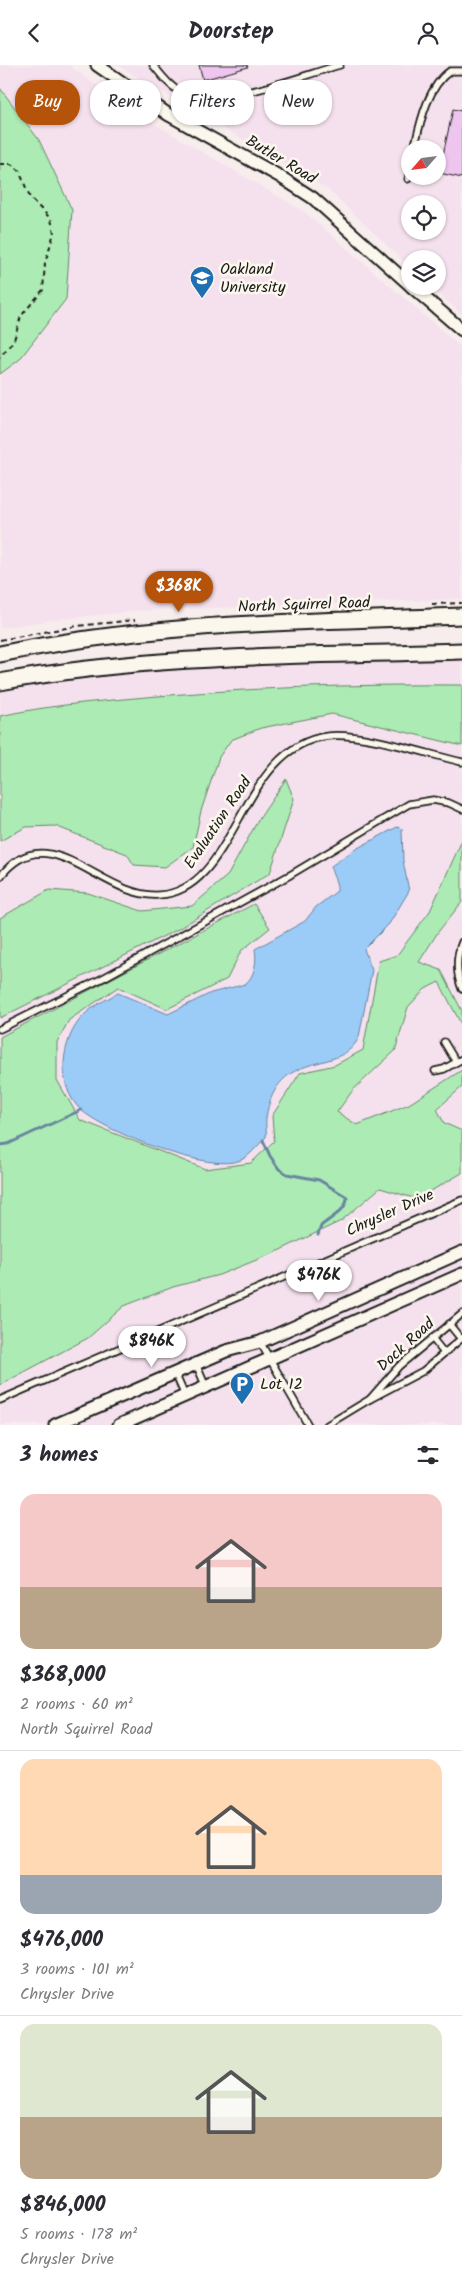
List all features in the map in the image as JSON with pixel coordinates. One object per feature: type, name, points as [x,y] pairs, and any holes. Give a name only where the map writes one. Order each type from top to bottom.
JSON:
[{"type":"main road","name":"North Squirrel Road","points":[[0,654],[80,639],[180,627],[462,616]]},
{"type":"main road","points":[[0,681],[75,670],[186,660],[462,651]]},
{"type":"street","name":"Butler Road","points":[[98,65],[169,115],[279,176],[313,198],[401,277]]},
{"type":"street","name":"Butler Road","points":[[421,295],[462,330]]},
{"type":"street","points":[[55,1425],[226,1351],[260,1341],[462,1252]]},
{"type":"street","points":[[119,1425],[462,1274]]},
{"type":"lane","points":[[153,65],[172,86],[184,93],[210,99],[238,94],[340,65]]},
{"type":"lane","points":[[417,140],[425,110],[440,80],[450,71],[462,71]]},
{"type":"lane","name":"Evaluation Road","points":[[0,877],[11,863],[22,856],[44,852],[62,857],[125,890],[146,896],[168,895],[187,887],[204,873],[267,773],[284,754],[305,742],[327,736],[349,735],[462,762]]},
{"type":"lane","points":[[0,1029],[105,977],[290,875],[409,804],[433,800],[449,803],[462,809]]},
{"type":"lane","points":[[462,942],[458,968],[462,989]]},
{"type":"lane","points":[[435,1071],[439,1071],[459,1061],[444,1042]]},
{"type":"lane","name":"Chrysler Drive","points":[[0,1400],[462,1200]]},
{"type":"lane","name":"Dock Road","points":[[370,1399],[400,1365],[462,1314]]},
{"type":"lane","points":[[449,1325],[462,1339]]},
{"type":"lane","points":[[432,1338],[444,1353]]},
{"type":"lane","name":"Dock Road","points":[[327,1425],[370,1399],[424,1371],[462,1339]]},
{"type":"lane","points":[[260,1341],[308,1425]]},
{"type":"lane","points":[[196,1364],[206,1387]]},
{"type":"lane","points":[[175,1373],[185,1396]]},
{"type":"path","points":[[0,165],[11,164],[19,170],[30,197],[51,219],[54,233],[46,263],[42,289],[21,316],[14,341],[0,357]]},
{"type":"shaded area","name":"Oakland University","points":[[0,65],[69,65],[90,81],[90,125],[157,125],[305,212],[462,348],[462,599],[136,611],[0,628]]},
{"type":"shaded area","points":[[117,65],[462,65],[462,315],[440,295],[446,295],[446,250],[401,250],[401,259],[328,190],[218,125],[254,125],[254,80],[171,80],[171,97],[161,91],[161,80],[142,80]]},
{"type":"shaded area","points":[[462,658],[462,1425],[0,1425],[0,688],[163,667]]},
{"type":"green space","points":[[0,88],[15,108],[15,125],[28,125],[39,140],[72,210],[66,299],[19,360],[0,374]]},
{"type":"green space","points":[[380,685],[462,685],[462,746],[332,714],[261,728],[231,740],[219,757],[201,811],[193,847],[165,867],[134,865],[127,854],[55,826],[26,827],[0,841],[0,716],[84,703],[258,689]]},
{"type":"green space","points":[[286,779],[294,799],[270,873],[178,929],[0,1018],[0,918],[49,890],[88,893],[142,911],[192,906],[228,875],[257,822]]},
{"type":"green space","points":[[462,840],[462,902],[438,932],[419,962],[441,970],[462,1011],[462,1026],[439,982],[425,989],[408,1007],[395,1051],[353,1090],[337,1112],[357,1125],[409,1104],[462,1070],[462,1087],[437,1109],[444,1123],[462,1131],[462,1173],[417,1199],[380,1188],[341,1221],[274,1253],[219,1275],[173,1287],[124,1306],[88,1338],[0,1385],[0,1037],[254,904],[270,928],[241,951],[227,979],[167,1009],[118,987],[69,1020],[57,1042],[57,1080],[80,1120],[205,1169],[251,1163],[274,1141],[272,1116],[300,1073],[335,1065],[363,1050],[379,961],[397,955],[430,911]]},
{"type":"water","points":[[397,827],[402,829],[403,861],[409,891],[389,924],[364,949],[372,970],[359,1037],[350,1049],[338,1056],[296,1071],[283,1080],[272,1095],[266,1118],[266,1137],[251,1153],[241,1160],[226,1163],[183,1156],[134,1139],[112,1129],[81,1110],[67,1088],[64,1076],[64,1063],[70,1037],[87,1012],[118,993],[168,1014],[211,993],[245,984],[251,977],[254,968],[256,959],[255,949],[305,921],[316,907],[337,891],[331,866],[354,850]]},
{"type":"building","points":[[199,65],[247,65],[248,67],[203,80]]},
{"type":"building","points":[[453,109],[462,111],[462,178],[446,175],[446,141]]},
{"type":"waterway","points":[[0,1145],[8,1144],[81,1110]]},
{"type":"waterway","points":[[263,1140],[270,1156],[279,1169],[287,1174],[319,1180],[347,1197],[341,1210],[321,1226],[318,1235]]},
{"type":"place","name":"Oakland University","points":[[202,299]]},
{"type":"place","name":"Lot 12","points":[[242,1405]]}]
